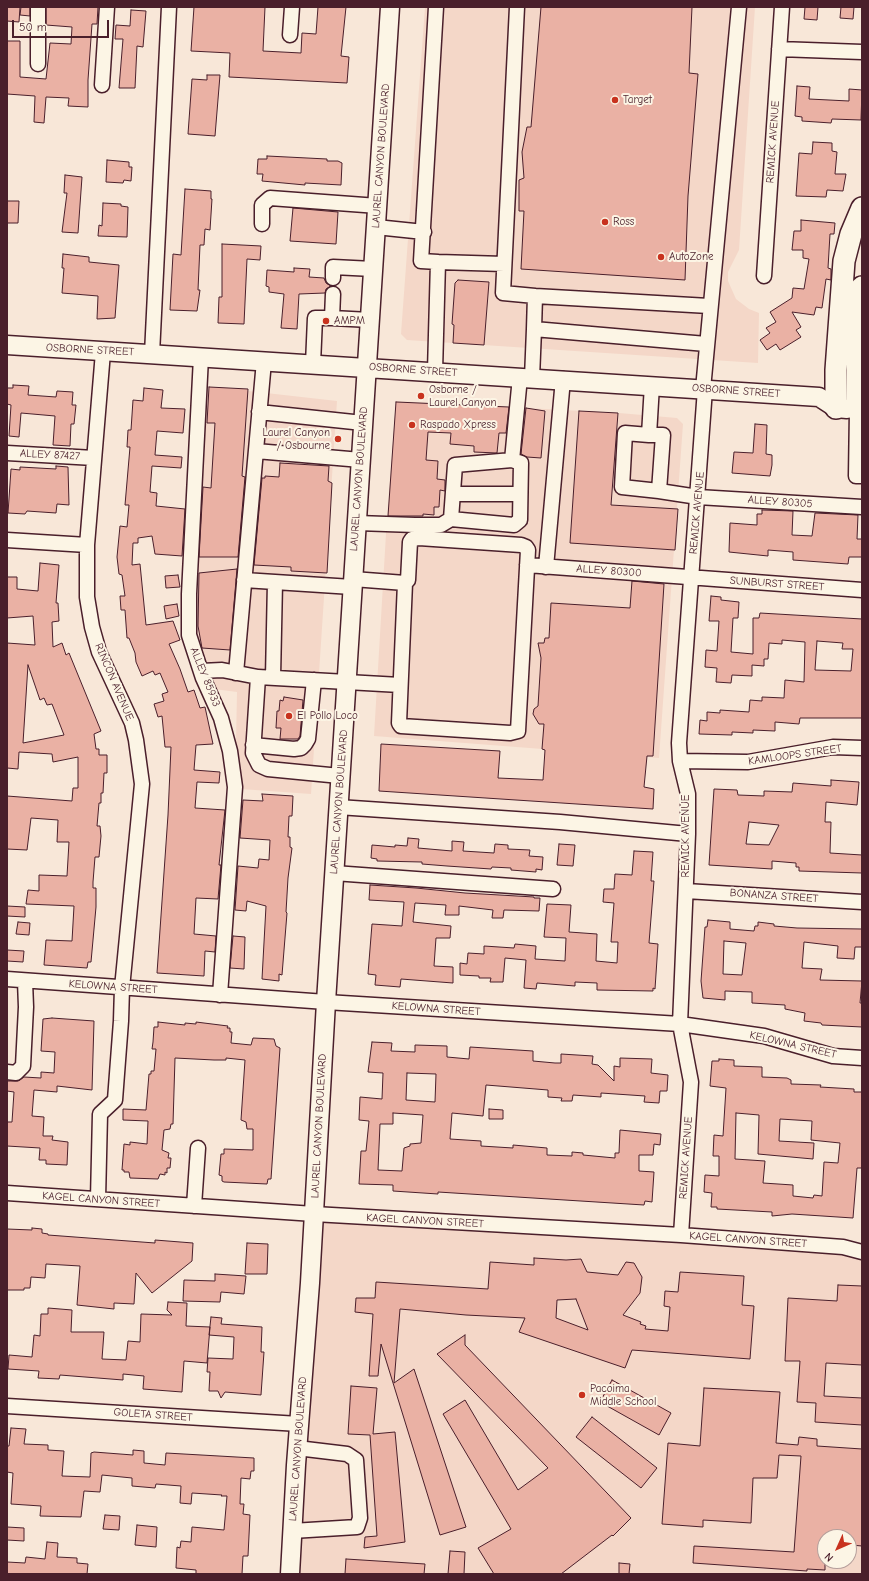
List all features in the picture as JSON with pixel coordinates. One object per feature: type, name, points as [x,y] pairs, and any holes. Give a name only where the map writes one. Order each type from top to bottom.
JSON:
[{"type":"highway","points":[[836,408],[827,392],[844,261],[851,234],[862,208]]},
{"type":"highway","points":[[860,409],[858,302],[862,287]]},
{"type":"main road","name":"LAUREL CANYON BOULEVARD","points":[[290,1574],[390,7]]},
{"type":"main road","name":"OSBORNE STREET","points":[[7,345],[704,389],[827,392],[860,389]]},
{"type":"main road","points":[[836,408],[860,409]]},
{"type":"street","points":[[38,7],[38,64]]},
{"type":"street","points":[[102,85],[107,7]]},
{"type":"street","points":[[152,354],[169,7]]},
{"type":"street","points":[[290,35],[292,7]]},
{"type":"street","points":[[436,7],[422,261],[504,264]]},
{"type":"street","points":[[517,7],[503,293],[709,306]]},
{"type":"street","name":"REMICK AVENUE","points":[[681,1235],[691,1082],[680,1024],[688,834],[688,794],[680,761],[678,743],[698,497],[709,306],[739,7]]},
{"type":"street","name":"REMICK AVENUE","points":[[764,276],[782,7]]},
{"type":"street","points":[[779,50],[862,52]]},
{"type":"street","points":[[262,224],[262,205],[270,198],[378,206]]},
{"type":"street","points":[[376,227],[424,232]]},
{"type":"street","points":[[435,371],[438,262]]},
{"type":"street","points":[[333,278],[333,267],[373,269]]},
{"type":"street","points":[[332,294],[332,318]]},
{"type":"street","points":[[512,460],[534,329],[535,296]]},
{"type":"street","points":[[313,364],[315,318],[370,320]]},
{"type":"street","points":[[534,329],[706,344]]},
{"type":"street","name":"RINCON AVENUE","points":[[98,1199],[100,1114],[115,1100],[122,988],[142,784],[132,723],[99,652],[92,627],[87,597],[87,545],[103,352]]},
{"type":"street","name":"ALLEY 85933","points":[[201,357],[189,635],[201,671],[222,718],[230,751],[235,787],[220,995]]},
{"type":"street","points":[[236,673],[264,361]]},
{"type":"street","points":[[546,567],[563,379]]},
{"type":"street","points":[[652,385],[650,434],[663,435],[659,491]]},
{"type":"street","points":[[860,409],[860,446],[856,476],[862,476]]},
{"type":"street","points":[[259,412],[363,423]]},
{"type":"street","name":"ALLEY 80305","points":[[650,434],[625,433],[622,487],[698,497],[862,507]]},
{"type":"street","points":[[256,451],[361,460]]},
{"type":"street","name":"ALLEY 87427","points":[[7,453],[94,458]]},
{"type":"street","points":[[357,523],[441,525],[451,519],[514,524],[520,520],[521,463],[512,460],[455,465],[451,519]]},
{"type":"street","points":[[453,494],[520,494]]},
{"type":"street","points":[[419,538],[521,545],[528,550],[518,731],[510,733],[401,726],[398,723],[405,583],[408,580],[410,542],[412,539],[419,538]]},
{"type":"street","points":[[7,540],[87,545]]},
{"type":"street","name":"ALLEY 80300","points":[[527,565],[691,578]]},
{"type":"street","name":"SUNBURST STREET","points":[[691,578],[862,590]]},
{"type":"street","points":[[244,580],[275,582],[405,583]]},
{"type":"street","points":[[273,677],[275,582]]},
{"type":"street","points":[[201,671],[222,670],[258,677],[400,685]]},
{"type":"street","points":[[258,677],[253,753],[259,764],[268,768],[340,776]]},
{"type":"street","points":[[253,745],[294,749],[301,748],[305,744],[308,739],[314,680]]},
{"type":"street","name":"KAMLOOPS STREET","points":[[680,761],[748,762],[834,748],[862,748]]},
{"type":"street","points":[[338,807],[560,822],[688,834]]},
{"type":"street","points":[[334,873],[553,889]]},
{"type":"street","name":"BONANZA STREET","points":[[686,891],[862,902]]},
{"type":"street","name":"KELOWNA STREET","points":[[7,979],[220,995],[680,1024],[764,1036],[833,1056],[862,1058]]},
{"type":"street","points":[[7,1072],[16,1073],[23,1066],[26,1006],[25,981]]},
{"type":"street","points":[[194,1206],[198,1148]]},
{"type":"street","name":"KAGEL CANYON STREET","points":[[7,1193],[314,1214],[681,1235],[843,1247],[862,1252]]},
{"type":"street","name":"GOLETA STREET","points":[[7,1406],[299,1424]]},
{"type":"street","points":[[292,1531],[357,1527],[360,1518],[356,1460],[347,1454],[297,1448]]},
{"type":"shaded area","points":[[425,7],[755,7],[739,250],[728,272],[728,281],[736,299],[749,309],[759,313],[758,363],[407,340],[401,334]]},
{"type":"shaded area","points":[[204,386],[337,401],[311,794],[241,789],[236,743],[237,692],[214,689],[197,649],[191,606]]},
{"type":"shaded area","points":[[396,401],[619,413],[677,418],[683,424],[659,758],[374,736],[387,517]]},
{"type":"shaded area","name":"Pacoima Middle School","points":[[314,1214],[862,1252],[862,1574],[291,1574]]},
{"type":"building","points":[[7,7],[20,7],[19,22],[7,21]]},
{"type":"building","points":[[21,7],[30,7],[30,16],[20,15]]},
{"type":"building","points":[[46,7],[98,7],[97,24],[92,24],[88,80],[88,107],[68,106],[69,98],[46,97],[44,123],[34,122],[35,96],[7,94],[7,41],[20,41],[20,77],[46,79],[50,43],[71,44],[72,27],[46,25]]},
{"type":"building","points":[[194,7],[265,7],[263,51],[301,53],[302,33],[316,34],[318,7],[346,7],[341,56],[349,57],[347,83],[229,77],[230,53],[191,51]]},
{"type":"building","name":"Target","points":[[541,7],[692,7],[689,73],[698,74],[688,196],[685,280],[521,269],[524,211],[519,211],[519,180],[524,178],[522,152],[527,127],[531,127]]},
{"type":"building","points":[[805,7],[818,7],[817,20],[804,19]]},
{"type":"building","points":[[841,7],[854,7],[853,19],[840,18]]},
{"type":"building","points":[[131,10],[146,11],[143,47],[137,46],[135,88],[119,88],[123,39],[115,39],[116,25],[130,26]]},
{"type":"building","points":[[207,75],[220,75],[215,136],[188,134],[192,79],[207,80]]},
{"type":"building","points":[[797,86],[810,87],[809,99],[849,101],[849,89],[862,90],[861,120],[832,119],[831,123],[802,121],[802,117],[795,116]]},
{"type":"building","points":[[813,142],[832,143],[832,151],[837,152],[835,174],[846,174],[843,191],[827,190],[826,197],[796,196],[799,153],[812,154]]},
{"type":"building","points":[[267,156],[327,159],[327,161],[338,161],[342,163],[341,185],[305,183],[305,185],[262,181],[263,174],[257,174],[258,159],[267,159]]},
{"type":"building","points":[[107,160],[129,162],[129,167],[132,167],[131,181],[124,180],[123,183],[106,182]]},
{"type":"building","points":[[65,175],[82,177],[78,233],[62,232],[67,193],[64,193]]},
{"type":"building","points":[[185,189],[211,191],[212,199],[210,230],[205,229],[204,245],[200,245],[198,290],[200,290],[197,311],[170,310],[173,254],[181,255]]},
{"type":"building","points":[[7,201],[19,201],[18,223],[7,223]]},
{"type":"building","points":[[103,203],[121,204],[121,206],[128,207],[127,237],[98,236],[99,225],[102,226]]},
{"type":"building","points":[[293,208],[338,212],[336,244],[290,241]]},
{"type":"building","points":[[801,220],[835,223],[834,234],[830,234],[828,268],[831,269],[831,280],[826,279],[822,308],[816,307],[814,315],[792,312],[801,327],[796,330],[801,337],[780,350],[776,344],[767,350],[760,340],[770,333],[766,328],[776,322],[770,312],[792,298],[793,288],[804,289],[809,259],[803,258],[803,250],[792,250],[794,231],[801,231]]},
{"type":"building","points":[[222,244],[261,246],[260,260],[247,259],[244,324],[218,323],[219,297],[222,297]]},
{"type":"building","points":[[63,254],[89,257],[89,262],[119,265],[115,318],[97,319],[98,296],[62,293],[64,268],[62,268]]},
{"type":"building","points":[[294,268],[310,269],[309,277],[324,278],[326,283],[331,286],[326,289],[325,293],[299,294],[297,329],[281,328],[284,294],[269,292],[269,287],[266,286],[267,270],[294,272]]},
{"type":"building","points":[[458,280],[489,282],[484,345],[453,343],[454,325],[452,324],[455,283]]},
{"type":"building","points":[[13,385],[29,386],[28,395],[56,397],[57,391],[73,392],[72,405],[76,405],[74,424],[71,424],[70,446],[53,445],[55,416],[21,413],[19,437],[9,436],[11,405],[7,404],[7,388],[13,388]]},
{"type":"building","points":[[209,387],[248,389],[242,476],[245,477],[238,557],[199,557],[203,487],[211,488],[215,423],[207,423]]},
{"type":"building","points":[[144,388],[163,390],[161,408],[185,409],[183,433],[157,431],[155,455],[182,457],[181,468],[152,466],[150,492],[157,493],[156,506],[185,509],[182,556],[155,554],[152,536],[138,538],[138,543],[133,543],[132,565],[140,564],[146,625],[173,621],[180,640],[169,644],[188,692],[194,690],[200,708],[205,707],[213,744],[196,745],[194,770],[220,772],[219,783],[197,782],[195,808],[225,810],[219,865],[221,865],[218,899],[196,898],[194,934],[216,936],[215,952],[205,951],[204,976],[157,973],[168,815],[171,747],[165,747],[162,716],[158,717],[154,704],[164,701],[162,694],[168,692],[160,673],[155,675],[153,671],[142,676],[136,662],[135,653],[129,638],[127,638],[125,610],[121,610],[120,596],[125,596],[122,575],[119,574],[117,557],[120,526],[127,527],[129,505],[125,505],[130,447],[127,447],[128,430],[131,430],[133,400],[143,401]]},
{"type":"building","points":[[396,402],[509,407],[506,433],[499,433],[497,453],[474,452],[474,446],[450,444],[451,433],[428,432],[426,460],[438,461],[437,479],[445,480],[445,491],[440,490],[439,507],[434,507],[434,515],[423,514],[423,516],[388,516]]},
{"type":"building","points":[[526,408],[545,411],[541,458],[527,457],[521,454]]},
{"type":"building","points":[[579,411],[618,413],[611,505],[678,509],[675,550],[570,543]]},
{"type":"building","points":[[755,424],[767,425],[766,454],[772,455],[770,476],[732,473],[734,452],[753,453]]},
{"type":"building","points":[[280,463],[329,466],[328,481],[332,483],[327,573],[291,571],[291,567],[254,565],[262,478],[265,478],[265,476],[279,477]]},
{"type":"building","points":[[56,466],[68,467],[69,505],[57,504],[56,513],[27,511],[25,514],[8,513],[11,469],[20,470],[20,467],[56,469]]},
{"type":"building","points":[[762,510],[793,511],[792,535],[812,536],[815,513],[858,515],[857,539],[862,539],[862,557],[849,557],[848,564],[793,560],[793,552],[768,550],[768,556],[729,552],[730,523],[757,525],[757,514],[762,514]]},
{"type":"building","points":[[40,563],[59,565],[56,603],[58,603],[59,621],[52,622],[53,647],[62,643],[66,655],[69,653],[101,731],[94,734],[96,749],[99,749],[99,755],[107,755],[107,773],[104,773],[103,793],[101,793],[101,803],[99,803],[97,826],[100,826],[101,836],[99,857],[95,857],[93,882],[93,888],[96,888],[96,907],[91,962],[88,962],[87,968],[44,965],[46,940],[72,941],[74,906],[26,904],[28,890],[39,891],[39,875],[67,876],[69,842],[57,842],[58,820],[31,818],[27,850],[7,849],[7,796],[72,801],[73,788],[78,788],[78,757],[53,762],[52,754],[19,752],[18,769],[7,768],[7,643],[35,645],[33,616],[7,618],[7,577],[17,577],[17,589],[38,591]],"holes":[[[28,665],[40,700],[44,698],[47,705],[52,704],[64,735],[23,743]]]},
{"type":"building","points":[[237,569],[230,650],[202,648],[198,626],[199,573]]},
{"type":"building","points":[[178,575],[180,587],[166,588],[165,576]]},
{"type":"building","points":[[632,581],[664,584],[653,756],[647,756],[644,787],[654,789],[653,809],[379,791],[381,744],[500,751],[498,778],[543,780],[545,750],[542,749],[544,724],[539,724],[533,714],[534,709],[538,706],[541,658],[538,643],[544,643],[545,638],[549,638],[551,603],[630,608]]},
{"type":"building","points":[[711,596],[721,597],[721,600],[739,602],[738,618],[733,618],[731,652],[753,654],[753,618],[759,618],[760,613],[862,619],[862,718],[800,718],[799,724],[775,722],[775,731],[753,730],[753,733],[732,732],[732,735],[699,734],[700,720],[707,721],[707,712],[720,713],[720,710],[749,712],[750,700],[762,701],[762,697],[784,698],[785,680],[804,682],[805,642],[782,640],[782,644],[769,643],[768,659],[764,659],[764,666],[752,665],[752,676],[732,675],[731,683],[716,682],[717,668],[705,667],[706,650],[717,651],[719,621],[709,621]],"holes":[[[817,641],[843,643],[842,649],[853,649],[851,671],[815,670]]]},
{"type":"building","points":[[177,604],[179,616],[166,619],[164,606]]},
{"type":"building","name":"El Pollo Loco","points":[[284,697],[303,700],[300,736],[298,739],[280,739],[281,728],[276,728],[277,711],[279,711],[280,700],[283,701]]},
{"type":"building","points":[[831,780],[859,782],[857,805],[826,802],[825,822],[831,822],[830,853],[862,855],[862,873],[799,871],[799,867],[796,867],[796,863],[772,861],[772,869],[709,865],[714,789],[737,790],[738,795],[764,796],[764,791],[792,792],[793,783],[831,786]],"holes":[[[749,822],[779,825],[769,845],[746,844]]]},
{"type":"building","points":[[262,794],[293,796],[292,816],[289,816],[288,837],[290,837],[290,847],[292,848],[288,878],[282,975],[279,974],[279,981],[262,979],[266,906],[247,901],[246,911],[235,910],[238,866],[258,868],[259,859],[269,860],[270,840],[240,838],[243,800],[263,801]]},
{"type":"building","points":[[408,838],[419,839],[418,848],[452,851],[452,841],[464,842],[463,851],[494,853],[495,844],[508,845],[508,849],[530,850],[529,856],[543,857],[542,870],[536,869],[536,872],[511,870],[511,868],[492,867],[491,869],[447,866],[422,864],[422,862],[377,861],[377,859],[371,858],[372,845],[395,847],[395,845],[407,846]]},
{"type":"building","points":[[559,844],[575,845],[573,866],[557,865]]},
{"type":"building","points":[[634,851],[653,852],[651,881],[654,881],[649,943],[658,944],[655,989],[653,988],[653,991],[597,990],[597,983],[575,982],[575,986],[537,983],[536,989],[524,988],[526,960],[505,958],[503,982],[490,982],[491,978],[460,975],[460,963],[467,964],[468,953],[484,954],[484,946],[514,948],[515,944],[536,946],[535,959],[565,961],[566,938],[544,937],[547,904],[571,905],[569,932],[597,934],[596,961],[617,963],[618,942],[611,942],[614,903],[603,902],[604,889],[614,889],[615,874],[632,875]]},
{"type":"building","points":[[370,885],[534,897],[540,898],[539,911],[504,910],[503,918],[492,918],[493,910],[459,906],[459,915],[445,915],[446,905],[415,903],[413,922],[451,926],[450,938],[436,938],[434,966],[453,967],[453,983],[401,979],[400,987],[375,985],[376,975],[368,974],[372,924],[402,926],[404,902],[369,900]]},
{"type":"building","points":[[7,906],[25,907],[25,917],[7,916]]},
{"type":"building","points":[[708,920],[730,922],[730,929],[754,931],[755,926],[758,926],[758,922],[774,924],[774,926],[797,928],[862,929],[862,947],[855,947],[854,959],[837,958],[838,946],[804,942],[802,968],[822,969],[820,980],[862,981],[860,1003],[862,1003],[862,1027],[822,1025],[821,1023],[804,1021],[805,1013],[785,1009],[785,1005],[752,1003],[752,992],[725,991],[725,1000],[703,998],[701,981],[705,927],[707,927]],"holes":[[[724,941],[746,943],[742,975],[723,974]]]},
{"type":"building","points":[[18,922],[30,923],[29,935],[16,934]]},
{"type":"building","points":[[233,936],[245,937],[244,969],[230,968]]},
{"type":"building","points":[[7,950],[24,951],[23,962],[7,961]]},
{"type":"building","points":[[52,1018],[94,1021],[92,1090],[57,1086],[57,1092],[34,1090],[32,1116],[44,1117],[43,1136],[53,1136],[52,1140],[68,1142],[67,1165],[46,1164],[46,1160],[39,1160],[40,1148],[7,1146],[7,1122],[12,1122],[14,1092],[7,1091],[7,1081],[18,1081],[24,1077],[41,1078],[41,1072],[54,1073],[55,1052],[41,1051],[43,1019]]},
{"type":"building","points":[[158,1022],[185,1025],[185,1023],[196,1024],[196,1022],[228,1026],[227,1028],[230,1028],[230,1032],[232,1032],[231,1043],[251,1045],[253,1038],[274,1039],[276,1046],[280,1048],[271,1179],[268,1179],[267,1184],[224,1182],[222,1181],[222,1176],[219,1175],[221,1154],[224,1154],[224,1149],[253,1150],[253,1129],[247,1129],[246,1122],[241,1120],[245,1060],[226,1058],[226,1060],[214,1060],[175,1058],[173,1124],[171,1124],[170,1129],[164,1130],[162,1150],[169,1153],[168,1158],[171,1158],[170,1168],[167,1168],[167,1173],[165,1172],[165,1175],[160,1174],[158,1179],[130,1178],[129,1172],[124,1172],[124,1170],[122,1170],[124,1144],[130,1145],[130,1142],[147,1144],[148,1121],[123,1120],[123,1109],[146,1110],[149,1074],[151,1074],[151,1071],[154,1071],[156,1049],[152,1049],[154,1027],[158,1027]]},
{"type":"building","points":[[372,1042],[392,1043],[391,1051],[415,1052],[415,1045],[447,1046],[447,1057],[469,1059],[470,1047],[533,1051],[533,1061],[555,1063],[561,1063],[561,1054],[593,1056],[592,1064],[598,1065],[614,1081],[614,1066],[620,1067],[620,1058],[652,1059],[651,1073],[668,1075],[667,1091],[660,1091],[659,1103],[644,1102],[645,1096],[601,1093],[601,1097],[573,1095],[572,1101],[561,1101],[562,1098],[548,1097],[548,1090],[486,1085],[483,1116],[452,1113],[450,1139],[481,1141],[481,1146],[513,1148],[513,1145],[547,1148],[547,1155],[572,1156],[572,1152],[583,1153],[583,1155],[615,1158],[615,1153],[619,1153],[620,1130],[661,1134],[660,1145],[654,1144],[653,1155],[639,1155],[639,1171],[654,1172],[652,1202],[645,1201],[644,1205],[438,1192],[438,1194],[393,1191],[393,1185],[359,1184],[361,1151],[366,1151],[369,1121],[359,1120],[360,1097],[382,1099],[383,1073],[368,1072]],"holes":[[[407,1073],[436,1074],[435,1102],[406,1100]],[[393,1113],[423,1115],[421,1143],[410,1144],[410,1146],[404,1148],[402,1171],[378,1170],[380,1124],[393,1124]]]},
{"type":"building","points":[[719,1059],[734,1060],[734,1066],[762,1067],[762,1077],[787,1078],[791,1080],[791,1084],[821,1085],[820,1087],[854,1089],[854,1092],[862,1092],[862,1168],[857,1168],[853,1218],[792,1214],[772,1216],[772,1212],[717,1209],[717,1207],[711,1207],[712,1193],[704,1192],[705,1175],[719,1176],[719,1156],[713,1156],[714,1135],[723,1136],[726,1088],[710,1086],[712,1061],[719,1061]],"holes":[[[736,1113],[759,1115],[758,1154],[813,1159],[814,1143],[779,1141],[780,1119],[812,1121],[811,1140],[840,1143],[838,1163],[824,1162],[822,1196],[814,1195],[813,1198],[793,1196],[793,1185],[763,1183],[765,1161],[735,1159]]]},
{"type":"building","points":[[489,1109],[503,1110],[503,1119],[489,1119]]},
{"type":"building","points":[[32,1228],[42,1229],[42,1233],[48,1235],[155,1243],[155,1240],[193,1243],[192,1261],[152,1293],[136,1273],[134,1304],[114,1303],[114,1309],[77,1305],[80,1266],[46,1264],[45,1278],[31,1277],[30,1288],[24,1288],[24,1290],[7,1290],[7,1229],[32,1230]]},
{"type":"building","points":[[247,1243],[268,1244],[267,1274],[245,1274]]},
{"type":"building","points":[[534,1258],[566,1260],[581,1259],[587,1272],[618,1275],[626,1262],[634,1263],[642,1277],[640,1293],[623,1315],[641,1322],[640,1324],[646,1326],[645,1329],[668,1331],[670,1307],[664,1306],[665,1291],[678,1292],[680,1272],[744,1276],[742,1305],[754,1306],[750,1359],[632,1350],[625,1368],[519,1332],[525,1318],[466,1315],[400,1309],[394,1383],[414,1369],[466,1527],[440,1535],[381,1344],[378,1376],[369,1376],[373,1314],[355,1312],[356,1298],[375,1298],[376,1282],[488,1289],[490,1262],[534,1265]],"holes":[[[576,1299],[588,1330],[556,1318],[557,1300]]]},
{"type":"building","points":[[215,1274],[246,1276],[244,1294],[221,1292],[220,1302],[183,1301],[184,1280],[215,1281]]},
{"type":"building","points":[[838,1285],[862,1286],[862,1365],[826,1363],[824,1396],[862,1398],[862,1425],[815,1422],[816,1403],[797,1402],[800,1361],[785,1361],[788,1298],[837,1301]]},
{"type":"building","points":[[168,1302],[187,1303],[186,1326],[210,1327],[207,1363],[184,1361],[182,1392],[143,1389],[144,1376],[123,1374],[123,1380],[60,1375],[59,1379],[38,1378],[39,1371],[8,1369],[9,1355],[32,1357],[34,1335],[40,1336],[41,1314],[48,1314],[48,1308],[72,1310],[71,1332],[104,1332],[102,1359],[126,1360],[128,1341],[140,1342],[141,1314],[172,1315],[167,1310]]},
{"type":"building","points":[[211,1317],[222,1318],[221,1324],[262,1327],[261,1352],[264,1352],[261,1395],[225,1392],[221,1398],[218,1391],[209,1391],[210,1372],[207,1372],[208,1358],[233,1359],[234,1337],[209,1335]]},
{"type":"building","points":[[465,1335],[465,1345],[631,1518],[613,1536],[612,1535],[561,1574],[494,1574],[478,1548],[511,1529],[443,1414],[465,1400],[518,1490],[548,1468],[437,1354]]},
{"type":"building","points":[[612,1380],[671,1413],[659,1435],[600,1402]]},
{"type":"building","points":[[351,1386],[377,1388],[373,1434],[395,1432],[405,1542],[364,1548],[365,1537],[377,1536],[370,1435],[348,1434]]},
{"type":"building","points":[[704,1388],[780,1392],[776,1443],[798,1445],[799,1437],[817,1439],[817,1446],[862,1449],[862,1546],[857,1546],[857,1529],[817,1529],[817,1569],[825,1570],[807,1569],[807,1571],[693,1563],[694,1546],[794,1552],[801,1456],[779,1455],[777,1478],[753,1478],[751,1523],[703,1520],[703,1527],[662,1524],[668,1443],[700,1446]]},
{"type":"building","points":[[592,1417],[657,1468],[641,1488],[576,1437]]},
{"type":"building","points":[[11,1428],[26,1429],[24,1444],[48,1445],[48,1450],[64,1451],[62,1476],[90,1477],[91,1453],[94,1452],[133,1455],[133,1450],[144,1451],[144,1463],[165,1465],[166,1453],[254,1458],[254,1471],[251,1471],[250,1479],[241,1478],[240,1504],[244,1504],[243,1514],[250,1515],[248,1556],[243,1556],[242,1574],[196,1574],[196,1570],[176,1568],[177,1547],[180,1548],[181,1541],[191,1542],[192,1527],[224,1530],[227,1496],[192,1493],[191,1504],[180,1503],[181,1486],[156,1484],[155,1488],[132,1486],[132,1478],[102,1475],[100,1492],[84,1491],[81,1517],[40,1516],[41,1506],[11,1504],[13,1473],[7,1472],[7,1446],[9,1446]]},
{"type":"building","points":[[105,1515],[120,1516],[119,1530],[103,1529]]},
{"type":"building","points":[[137,1525],[157,1527],[156,1547],[135,1545]]},
{"type":"building","points":[[7,1527],[24,1528],[24,1541],[7,1540]]},
{"type":"building","points":[[47,1542],[58,1543],[57,1557],[77,1558],[77,1563],[88,1564],[87,1574],[7,1574],[7,1562],[25,1563],[26,1557],[45,1559]]},
{"type":"building","points":[[450,1551],[465,1552],[464,1574],[448,1574]]},
{"type":"building","points":[[346,1559],[425,1564],[424,1574],[345,1574]]},
{"type":"building","points":[[619,1563],[630,1564],[629,1574],[619,1574]]},
{"type":"place","name":"Target","points":[[615,100]]},
{"type":"place","name":"Ross","points":[[605,222]]},
{"type":"place","name":"AutoZone","points":[[661,257]]},
{"type":"place","name":"AMPM","points":[[326,321]]},
{"type":"place","name":"Osborne / Laurel Canyon","points":[[421,396]]},
{"type":"place","name":"Raspado Xpress","points":[[412,425]]},
{"type":"place","name":"Laurel Canyon / Osbourne","points":[[338,439]]},
{"type":"place","name":"El Pollo Loco","points":[[289,716]]},
{"type":"place","name":"Pacoima Middle School","points":[[582,1395]]}]
